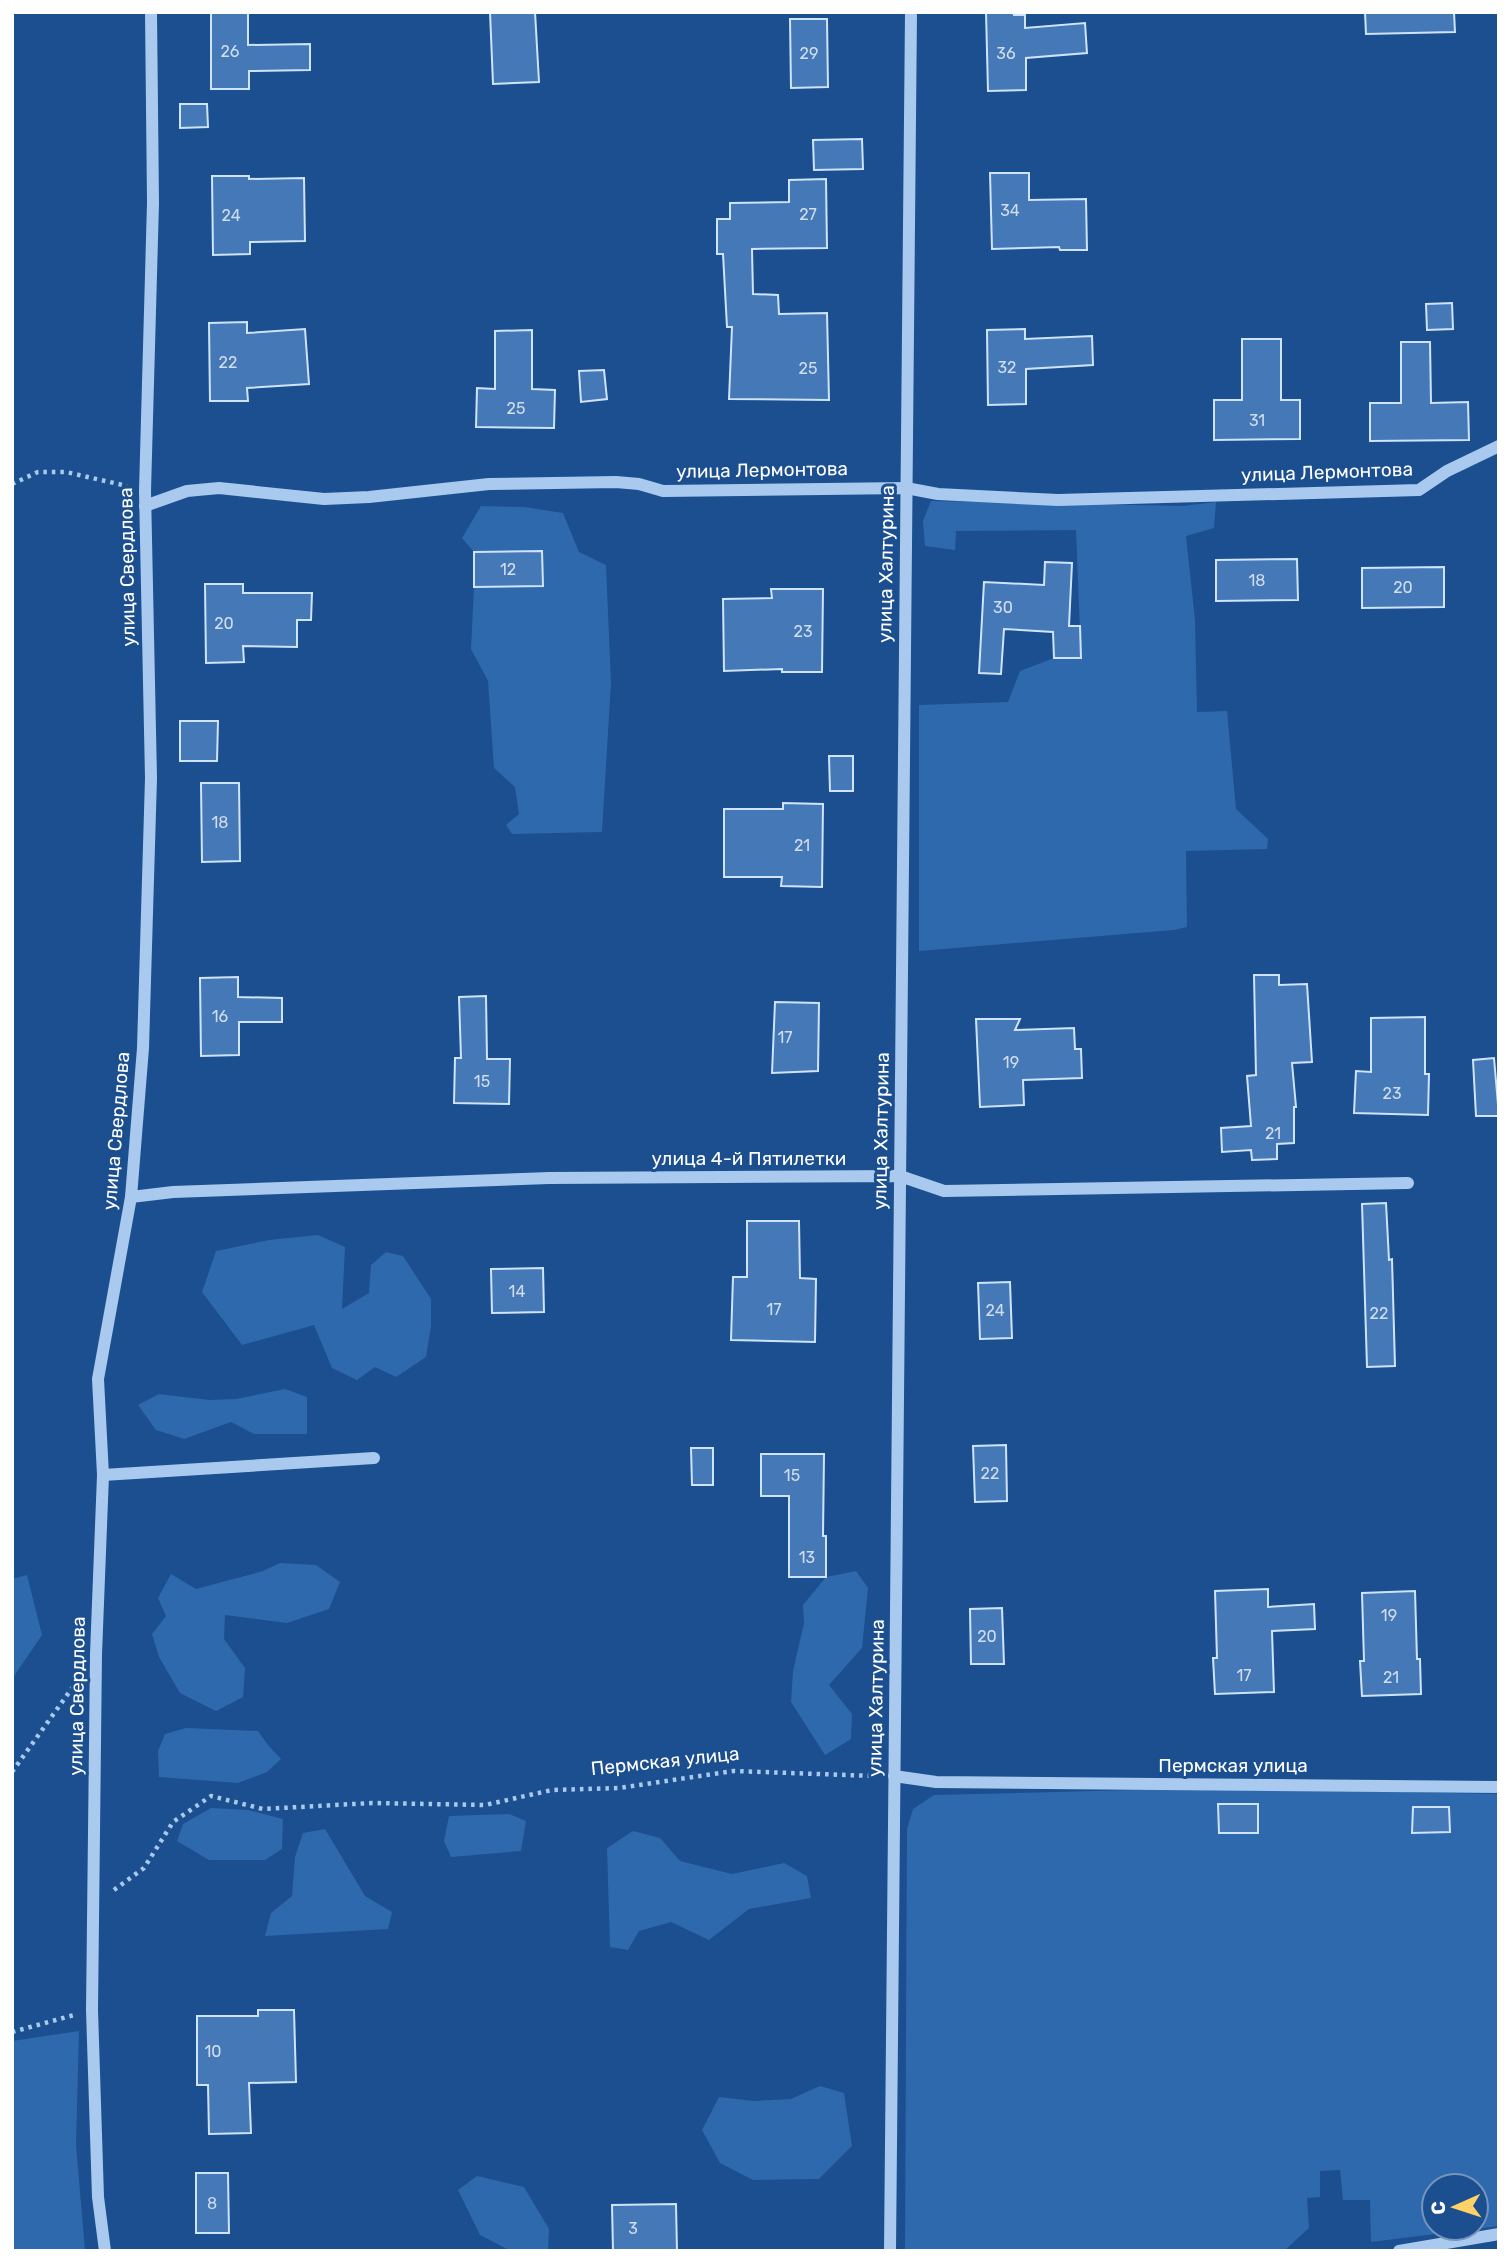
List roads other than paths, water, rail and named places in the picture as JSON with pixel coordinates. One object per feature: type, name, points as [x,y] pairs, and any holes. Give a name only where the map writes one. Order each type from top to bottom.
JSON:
[{"type":"street","name":"улица Свердлова","points":[[105,2251],[98,2197],[92,2010],[96,1654],[103,1475],[98,1379],[131,1197],[143,1048],[151,778],[145,491],[153,203],[151,12]]},
{"type":"street","name":"улица Халтурина","points":[[890,2251],[911,12]]},
{"type":"street","name":"улица Лермонтова","points":[[145,506],[187,491],[219,488],[324,499],[489,484],[603,482],[639,484],[663,491],[906,488],[938,494],[1058,500],[1419,490],[1447,471],[1499,446]]},
{"type":"street","name":"улица 4-й Пятилетки","points":[[131,1197],[173,1192],[549,1178],[900,1177],[944,1191],[1408,1182]]},
{"type":"street","points":[[103,1475],[374,1458]]},
{"type":"street","name":"Пермская улица","points":[[894,1776],[936,1782],[1499,1787]]},
{"type":"street","points":[[1399,2251],[1499,2234]]}]
